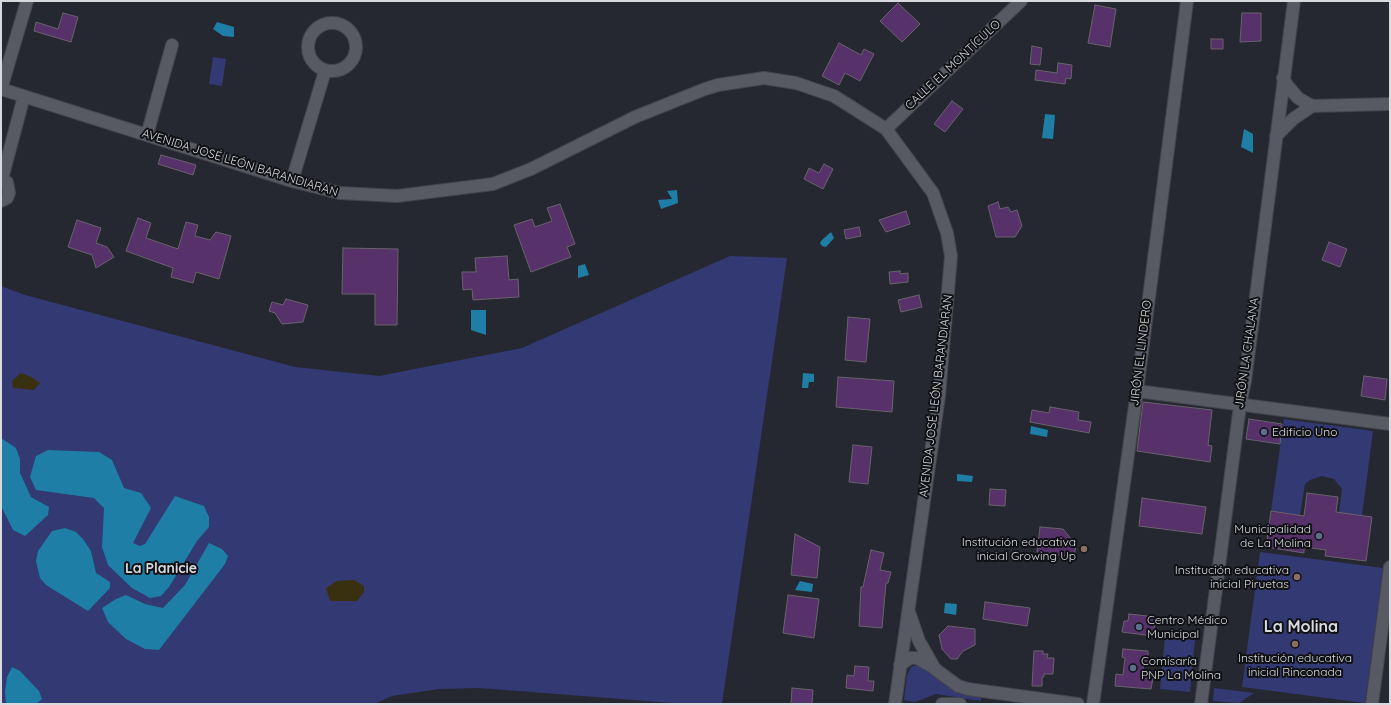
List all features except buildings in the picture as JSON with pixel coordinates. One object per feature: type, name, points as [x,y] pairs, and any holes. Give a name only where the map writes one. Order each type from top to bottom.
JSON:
[{"type":"street","points":[[1,89],[27,1]]},
{"type":"street","name":"CALLE EL MONTÍCULO","points":[[886,128],[1021,1]]},
{"type":"street","name":"JIRÓN EL LINDERO","points":[[1093,704],[1137,391],[1187,1]]},
{"type":"street","name":"JIRÓN LA CHALANA","points":[[1200,704],[1240,405],[1245,381],[1294,1]]},
{"type":"street","points":[[337,23],[350,31],[355,38],[356,53],[347,66],[340,70],[325,71],[312,61],[308,54],[309,37],[314,30],[321,25],[337,23]]},
{"type":"street","points":[[147,135],[172,45]]},
{"type":"street","points":[[292,181],[325,71]]},
{"type":"street","name":"AVENIDA JOSÉ LEÓN BARANDIARAN","points":[[1,89],[292,181],[340,193],[397,196],[493,184],[530,170],[635,117],[705,89],[718,85],[764,78],[796,82],[834,96],[886,128],[932,193],[947,233],[951,256],[939,396],[908,608],[897,700]]},
{"type":"street","points":[[1283,78],[1292,92],[1312,106]]},
{"type":"street","points":[[1,201],[7,198],[10,192],[6,182],[1,179],[24,96]]},
{"type":"street","points":[[1276,136],[1293,119],[1312,106],[1390,104]]},
{"type":"street","points":[[1137,391],[1390,424]]},
{"type":"street","points":[[1372,704],[1390,567]]},
{"type":"street","points":[[908,608],[919,640],[935,669]]},
{"type":"street","points":[[900,666],[910,658],[923,660],[958,686],[989,698],[1078,704]]},
{"type":"street","points":[[942,704],[960,704]]},
{"type":"shaded area","points":[[217,22],[234,27],[234,37],[223,36],[213,29]]},
{"type":"shaded area","points":[[213,57],[226,59],[222,86],[209,84]]},
{"type":"shaded area","points":[[1045,114],[1055,115],[1053,139],[1042,138]]},
{"type":"shaded area","points":[[1244,129],[1253,134],[1253,153],[1241,147]]},
{"type":"shaded area","points":[[677,190],[678,203],[661,209],[658,200],[672,199],[667,191]]},
{"type":"shaded area","points":[[831,232],[834,238],[826,247],[822,246],[820,243]]},
{"type":"shaded area","points":[[730,256],[787,258],[722,704],[686,704],[479,688],[439,689],[392,696],[374,704],[1,704],[1,286],[25,295],[295,367],[379,376],[522,348]]},
{"type":"shaded area","points":[[585,264],[589,275],[578,278],[578,266]]},
{"type":"shaded area","points":[[471,310],[486,310],[486,335],[471,330]]},
{"type":"shaded area","points":[[803,373],[814,374],[814,382],[809,382],[808,388],[802,388]]},
{"type":"shaded area","points":[[1284,419],[1373,431],[1362,516],[1338,520],[1342,489],[1334,479],[1322,476],[1310,480],[1305,484],[1300,515],[1271,511]]},
{"type":"shaded area","points":[[1031,426],[1048,430],[1047,437],[1030,434]]},
{"type":"shaded area","points":[[1,438],[16,448],[20,459],[20,473],[31,497],[49,507],[48,515],[25,536],[13,530],[1,506]]},
{"type":"shaded area","points":[[48,450],[99,452],[112,460],[124,488],[141,493],[151,508],[133,543],[140,546],[145,544],[175,496],[204,506],[209,517],[209,527],[197,541],[169,587],[161,596],[150,598],[132,588],[108,565],[102,547],[104,508],[94,498],[36,490],[30,477],[36,456]]},
{"type":"shaded area","points":[[957,474],[973,476],[972,482],[957,481]]},
{"type":"shaded area","points":[[65,528],[76,532],[83,539],[91,551],[96,573],[110,582],[110,588],[88,611],[46,585],[40,578],[36,561],[38,551],[52,531]]},
{"type":"shaded area","points":[[209,543],[222,549],[228,556],[225,564],[159,650],[145,649],[126,639],[108,622],[102,608],[116,599],[126,595],[145,604],[163,608],[185,585]]},
{"type":"shaded area","points":[[1260,552],[1383,568],[1365,703],[1242,687]]},
{"type":"shaded area","points":[[800,581],[813,584],[812,592],[795,590]]},
{"type":"shaded area","points":[[945,603],[957,604],[956,615],[944,613]]},
{"type":"shaded area","points":[[1165,637],[1195,640],[1190,692],[1160,689]]},
{"type":"shaded area","points":[[917,665],[929,671],[947,686],[981,695],[981,701],[936,694],[915,702],[904,700],[907,675],[911,667]]},
{"type":"shaded area","points":[[12,667],[20,671],[39,691],[42,699],[36,704],[6,704],[5,692],[7,677]]},
{"type":"shaded area","points":[[1214,688],[1254,693],[1239,703],[1213,701]]},
{"type":"sand","points":[[21,373],[40,383],[34,390],[13,388],[12,381]]},
{"type":"sand","points":[[354,580],[364,586],[364,592],[357,601],[330,601],[326,588],[337,581]]},
{"type":"place","name":"Edificio Uno","points":[[1264,432]]},
{"type":"place","name":"Municipalidad de La Molina","points":[[1319,536]]},
{"type":"place","name":"Institución educativa inicial Growing Up","points":[[1084,549]]},
{"type":"place","name":"Institución educativa inicial Piruetas","points":[[1297,577]]},
{"type":"place","name":"Centro Médico Municipal","points":[[1139,627]]},
{"type":"place","name":"Institución educativa inicial Rinconada","points":[[1295,644]]},
{"type":"place","name":"Comisaría PNP La Molina","points":[[1133,668]]},
{"type":"district","name":"La Planicie","points":[[161,569]]},
{"type":"district","name":"La Molina","points":[[1301,627]]}]
